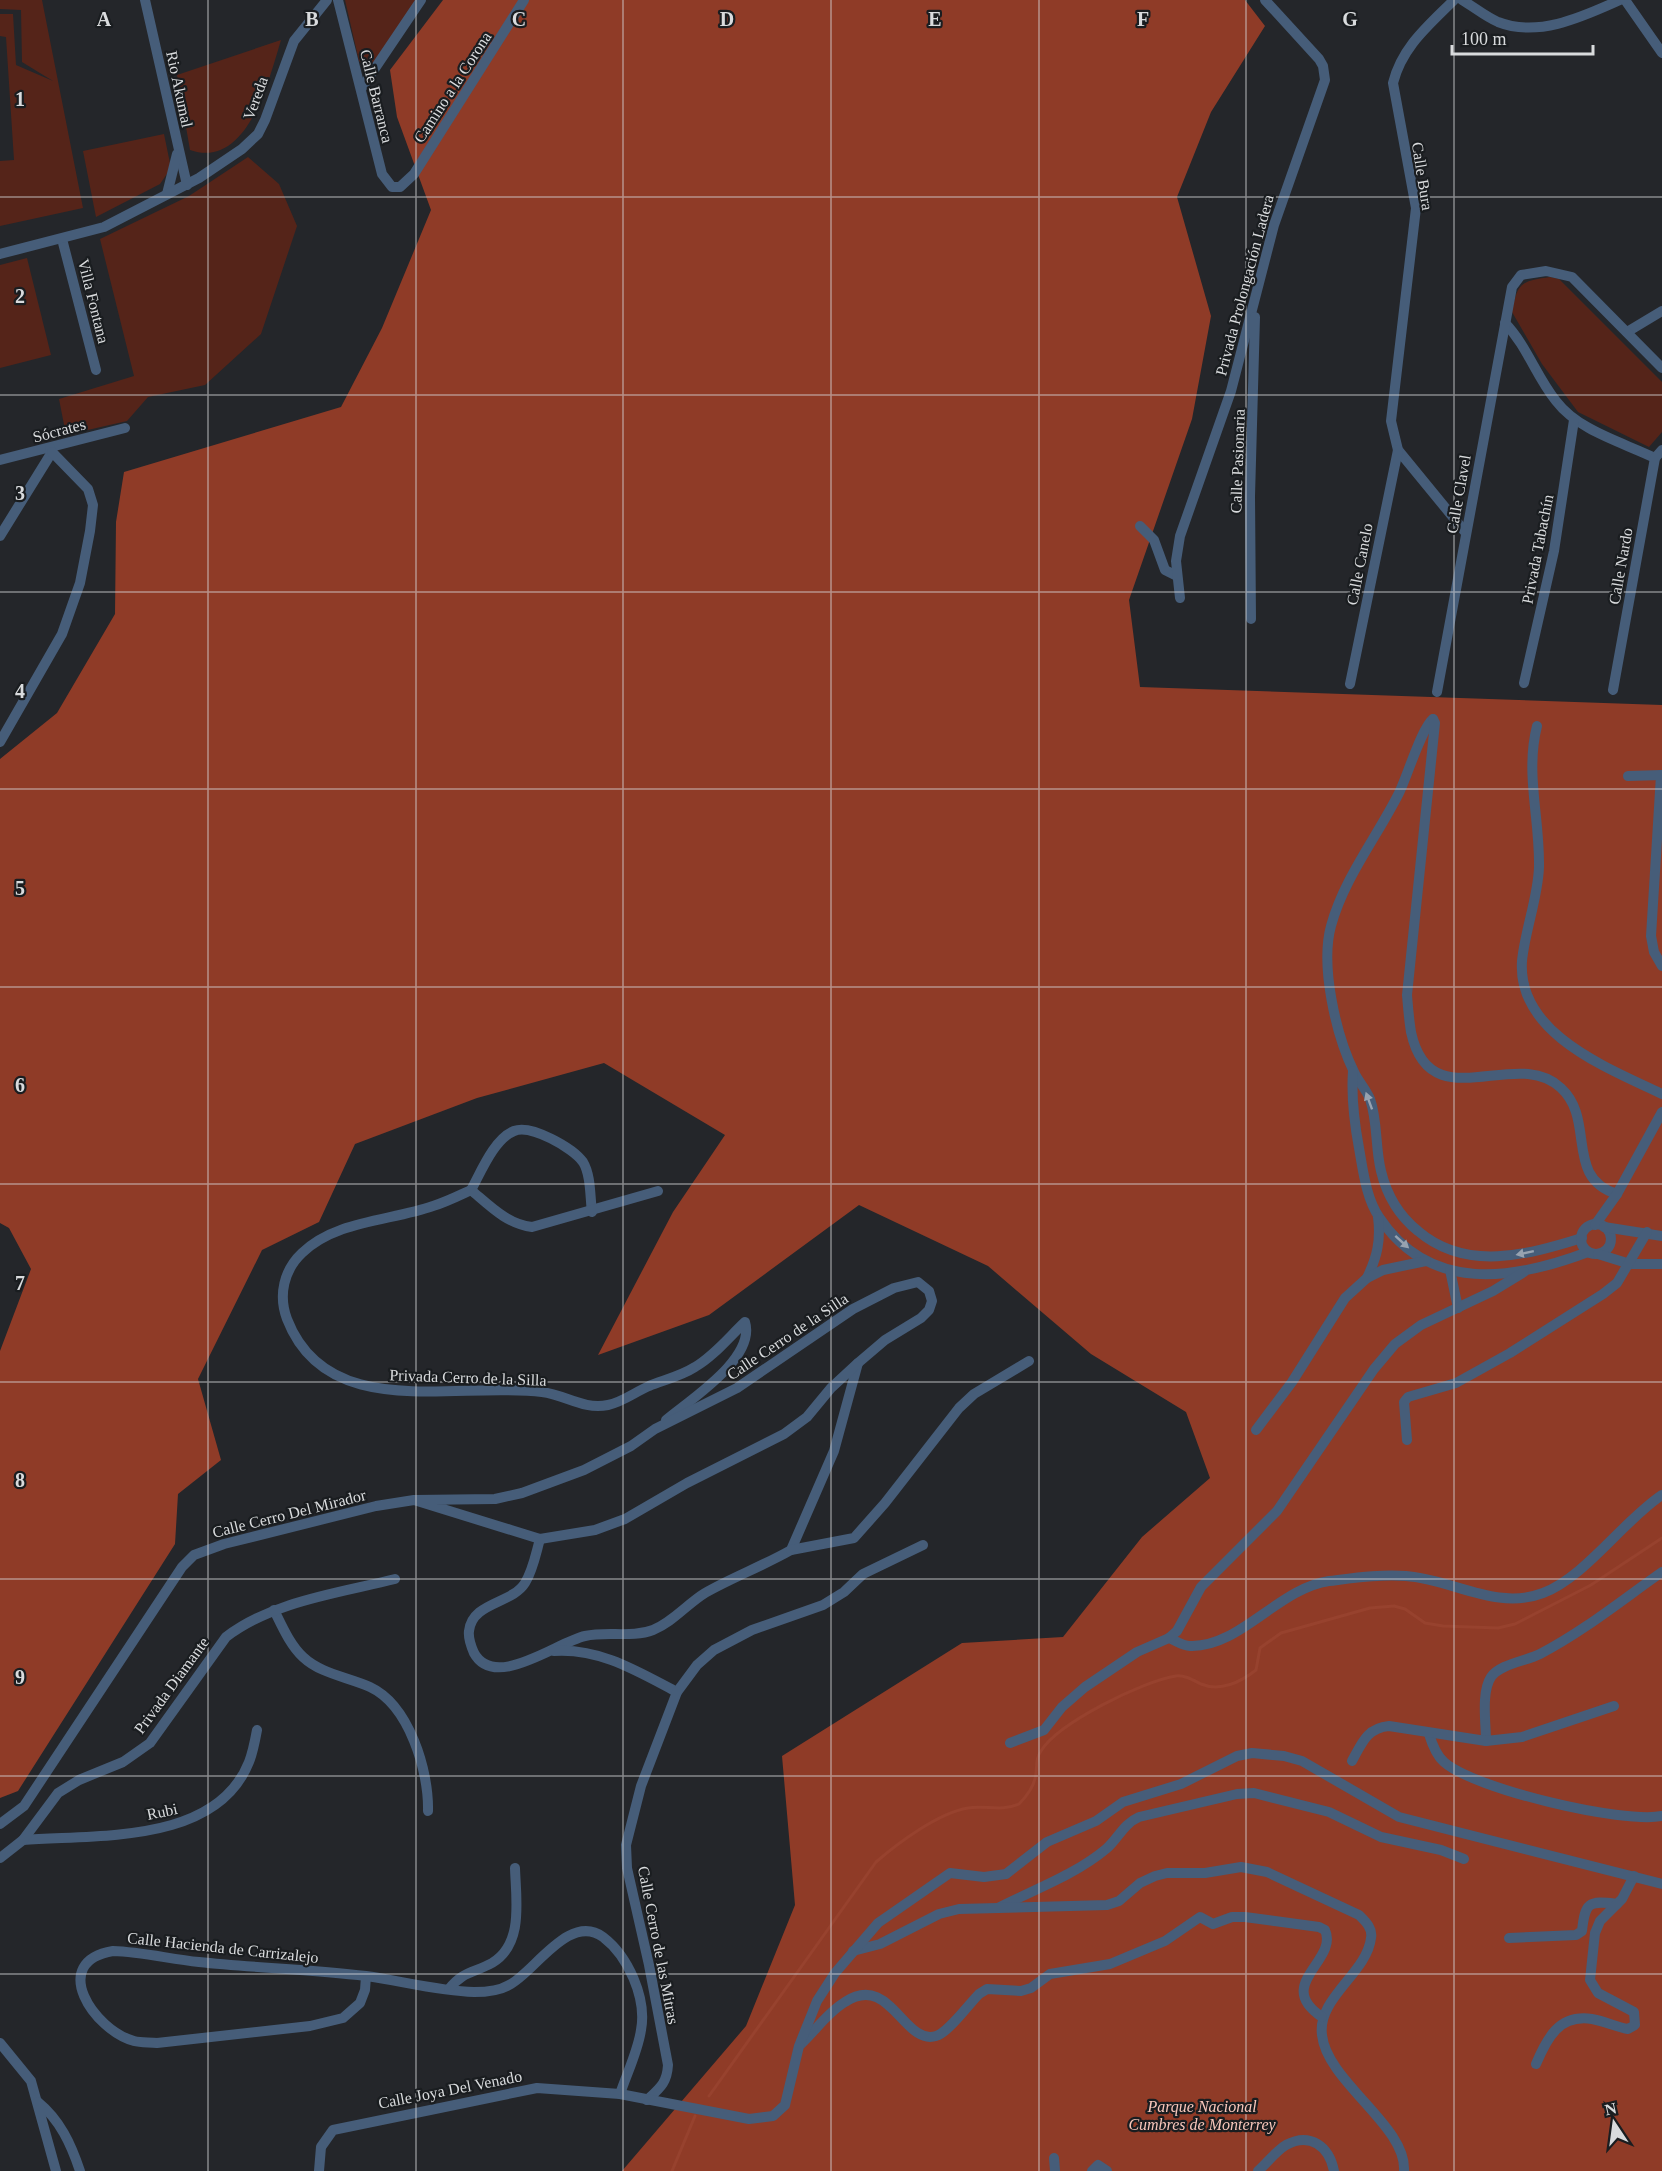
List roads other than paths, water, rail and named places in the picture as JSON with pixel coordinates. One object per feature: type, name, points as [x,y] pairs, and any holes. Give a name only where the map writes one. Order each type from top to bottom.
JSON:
[{"type":"street","name":"Rio Akumal","points":[[145,0],[187,185]]},
{"type":"street","name":"Vereda","points":[[0,254],[62,240],[104,227],[187,185],[242,149],[258,134],[294,41],[327,0]]},
{"type":"street","name":"Calle Barranca","points":[[338,0],[382,174],[393,187],[400,187]]},
{"type":"street","points":[[361,89],[421,0]]},
{"type":"street","name":"Camino a la Corona","points":[[400,187],[414,174],[524,0]]},
{"type":"street","name":"Privada Prolongación Ladera","points":[[1180,598],[1177,576],[1180,536],[1232,391],[1274,225],[1325,72],[1319,59],[1265,0]]},
{"type":"street","name":"Calle Bura","points":[[1398,450],[1391,421],[1392,405],[1416,208],[1393,83],[1397,66],[1411,42],[1454,0]]},
{"type":"street","points":[[1462,0],[1498,22],[1524,27],[1549,25],[1578,18],[1620,0]]},
{"type":"street","points":[[1625,0],[1662,53]]},
{"type":"street","points":[[166,194],[178,151]]},
{"type":"street","name":"Villa Fontana","points":[[62,240],[96,370]]},
{"type":"street","name":"Calle Clavel","points":[[1437,692],[1507,302],[1512,287],[1521,275],[1546,271],[1572,277],[1627,332]]},
{"type":"street","name":"Calle Pasionaria","points":[[1251,619],[1250,496],[1255,401],[1255,305]]},
{"type":"street","points":[[1662,312],[1627,332],[1662,368]]},
{"type":"street","points":[[1505,323],[1518,336],[1555,400],[1574,420],[1659,454]]},
{"type":"street","name":"Privada Tabachín","points":[[1524,683],[1554,551],[1574,420]]},
{"type":"street","name":"Sócrates","points":[[0,460],[51,450],[125,428]]},
{"type":"street","points":[[0,536],[51,450],[88,489],[93,505],[93,516],[80,583],[63,634],[3,732],[0,742]]},
{"type":"street","points":[[1398,450],[1466,533]]},
{"type":"street","name":"Calle Canelo","points":[[1350,684],[1398,450]]},
{"type":"street","name":"Calle Nardo","points":[[1613,690],[1659,454]]},
{"type":"street","points":[[1140,526],[1154,540],[1165,570],[1177,576]]},
{"type":"street","points":[[1582,1239],[1514,1256],[1479,1258],[1453,1252],[1428,1240],[1401,1218],[1389,1196],[1380,1169],[1377,1128],[1370,1098],[1353,1071],[1332,1005],[1326,962],[1331,927],[1346,889],[1400,792],[1432,719],[1435,723],[1407,996],[1411,1033],[1417,1050],[1434,1071],[1447,1077],[1462,1079],[1530,1073],[1547,1077],[1561,1087],[1571,1099],[1580,1125],[1587,1172],[1599,1186],[1617,1194]]},
{"type":"street","points":[[1537,726],[1531,750],[1530,779],[1538,830],[1539,870],[1527,926],[1522,965],[1525,992],[1535,1013],[1554,1034],[1614,1071],[1662,1094]]},
{"type":"street","points":[[1628,777],[1662,775],[1651,936],[1654,952],[1662,966]]},
{"type":"street","points":[[1651,936],[1662,923]]},
{"type":"street","points":[[1256,1430],[1292,1382],[1345,1298],[1366,1278],[1376,1259],[1380,1237],[1378,1217],[1363,1172],[1351,1101],[1353,1071]]},
{"type":"street","points":[[1599,1226],[1662,1112]]},
{"type":"street","points":[[592,1212],[587,1171],[582,1161],[537,1131],[527,1128],[514,1131],[504,1138],[471,1190],[507,1219],[519,1225],[532,1227],[592,1212],[658,1191]]},
{"type":"street","points":[[1356,1130],[1377,1128]]},
{"type":"street","points":[[1363,1172],[1380,1169]]},
{"type":"street","name":"Privada Cerro de la Silla","points":[[471,1190],[434,1206],[327,1235],[302,1253],[288,1270],[282,1293],[283,1309],[292,1331],[310,1359],[336,1377],[362,1386],[393,1391],[481,1389],[543,1392],[580,1405],[597,1407],[624,1400],[695,1368],[745,1322],[748,1338],[736,1358],[655,1429]]},
{"type":"street","points":[[1378,1217],[1402,1243],[1426,1261],[1450,1270],[1499,1276],[1524,1272],[1607,1249],[1611,1240],[1599,1226]]},
{"type":"street","points":[[1582,1239],[1586,1229],[1599,1226],[1662,1236]]},
{"type":"street","points":[[1407,1440],[1404,1402],[1408,1397],[1456,1383],[1510,1353],[1603,1294],[1617,1283],[1647,1232]]},
{"type":"street","points":[[1582,1239],[1593,1253],[1630,1264],[1662,1264]]},
{"type":"street","points":[[1366,1278],[1401,1265],[1426,1261]]},
{"type":"street","points":[[1450,1270],[1458,1308]]},
{"type":"street","points":[[1010,1743],[1044,1730],[1062,1707],[1085,1687],[1137,1652],[1169,1638],[1177,1631],[1201,1587],[1277,1511],[1374,1369],[1395,1344],[1421,1325],[1458,1308],[1524,1272]]},
{"type":"street","name":"Calle Cerro de la Silla","points":[[414,1500],[495,1499],[522,1493],[584,1470],[631,1446],[655,1429],[737,1388],[852,1309],[909,1282],[924,1285],[932,1301],[929,1310],[921,1318],[885,1340],[858,1363],[831,1388],[807,1417],[784,1434],[687,1483],[625,1519],[595,1530],[540,1539]]},
{"type":"street","points":[[540,1539],[525,1583],[514,1595],[482,1610],[471,1622],[469,1633],[471,1647],[478,1660],[490,1667],[505,1668],[520,1665],[547,1651],[586,1636],[652,1630],[669,1621],[706,1593],[791,1550],[854,1538],[959,1408],[974,1394],[1029,1361]]},
{"type":"street","points":[[791,1550],[834,1451],[858,1363]]},
{"type":"street","points":[[1169,1638],[1188,1646],[1217,1640],[1238,1630],[1287,1596],[1325,1582],[1364,1577],[1407,1576],[1503,1599],[1526,1599],[1545,1593],[1574,1575],[1617,1531],[1662,1495]]},
{"type":"street","name":"Calle Cerro Del Mirador","points":[[0,1824],[24,1806],[182,1566],[194,1556],[224,1544],[376,1506],[414,1500],[540,1539]]},
{"type":"street","name":"Calle Cerro de las Mitras","points":[[647,2100],[663,2086],[667,2077],[668,2065],[627,1868],[626,1845],[641,1785],[677,1692],[697,1665],[714,1650],[752,1630],[823,1605],[844,1592],[863,1574],[923,1545]]},
{"type":"street","points":[[1486,1741],[1487,1689],[1491,1677],[1499,1670],[1539,1654],[1574,1635],[1662,1572]]},
{"type":"street","name":"Privada Diamante","points":[[0,1858],[22,1839],[58,1793],[78,1780],[123,1762],[150,1743],[225,1637],[253,1618],[274,1610],[395,1579]]},
{"type":"street","points":[[274,1610],[303,1657],[320,1669],[372,1688],[392,1702],[415,1741],[429,1790],[428,1811]]},
{"type":"street","points":[[547,1651],[568,1650],[594,1653],[624,1664],[677,1692]]},
{"type":"street","points":[[1352,1761],[1367,1733],[1378,1727],[1389,1726],[1428,1734],[1486,1741],[1522,1737],[1614,1706]]},
{"type":"street","name":"Rubi","points":[[22,1839],[173,1827],[199,1817],[226,1796],[249,1763],[257,1731]]},
{"type":"street","points":[[1428,1734],[1436,1752],[1444,1762],[1478,1782],[1515,1794],[1587,1808],[1639,1817],[1662,1816]]},
{"type":"street","points":[[799,2046],[817,2001],[852,1951],[878,1923],[945,1876],[960,1872],[984,1876],[1006,1874],[1047,1842],[1096,1821],[1124,1802],[1181,1784],[1237,1756],[1252,1753],[1284,1756],[1302,1761],[1399,1817],[1662,1884]]},
{"type":"street","points":[[995,1909],[1069,1872],[1106,1849],[1128,1822],[1139,1817],[1237,1794],[1254,1793],[1329,1812],[1381,1837],[1441,1850],[1464,1859]]},
{"type":"street","points":[[449,1989],[463,1974],[493,1962],[512,1942],[517,1920],[515,1868]]},
{"type":"street","points":[[852,1951],[880,1944],[939,1914],[959,1909],[1107,1905],[1130,1894],[1140,1883],[1167,1873],[1205,1873],[1241,1868],[1267,1872],[1359,1915],[1369,1926],[1372,1937],[1367,1950],[1322,2017],[1322,2039],[1330,2058],[1393,2138],[1402,2154],[1404,2171]]},
{"type":"street","points":[[1536,2064],[1551,2032],[1562,2023],[1576,2019],[1592,2019],[1628,2029],[1635,2025],[1634,2012],[1598,1994],[1590,1980],[1595,1933],[1599,1922],[1626,1894],[1634,1876]]},
{"type":"street","points":[[1509,1938],[1576,1935],[1582,1931],[1584,1911],[1590,1904],[1598,1901],[1617,1905]]},
{"type":"street","points":[[799,2046],[830,2013],[846,2000],[863,1995],[877,1996],[918,2033],[928,2037],[938,2036],[979,1994],[987,1989],[1021,1991],[1031,1988],[1050,1974],[1110,1964],[1165,1941],[1200,1917],[1213,1924],[1232,1917],[1245,1917],[1319,1927],[1325,1930],[1328,1941],[1326,1949],[1309,1972],[1304,1993],[1307,2003],[1322,2017]]},
{"type":"street","name":"Calle Hacienda de Carrizalejo","points":[[366,1976],[365,1990],[360,2003],[343,2018],[310,2026],[157,2043],[134,2041],[108,2026],[86,2001],[81,1987],[81,1974],[87,1961],[100,1953],[113,1951],[196,1962],[366,1976],[449,1989],[491,1991],[510,1985],[564,1938],[576,1933],[590,1932],[602,1936],[626,1963],[635,1979],[641,2010],[642,2026],[639,2040],[620,2094]]},
{"type":"street","points":[[0,2043],[31,2081],[56,2171]]},
{"type":"street","name":"Calle Joya Del Venado","points":[[319,2171],[321,2147],[326,2137],[333,2130],[346,2125],[537,2088],[620,2094],[749,2119],[773,2116],[785,2105],[790,2093],[799,2046]]},
{"type":"street","points":[[38,2102],[52,2113],[61,2126],[81,2171]]},
{"type":"street","points":[[1258,2171],[1285,2145],[1301,2139],[1314,2141],[1324,2147],[1334,2171]]},
{"type":"street","points":[[1054,2158],[1055,2171]]},
{"type":"street","points":[[1092,2171],[1098,2165],[1107,2171]]},
{"type":"waterway","points":[[709,2096],[876,1862],[932,1822],[956,1811],[975,1807],[1006,1808],[1019,1804],[1033,1786],[1037,1759],[1041,1751],[1050,1740],[1082,1716],[1143,1686],[1176,1676],[1186,1677],[1208,1686],[1230,1684],[1256,1670],[1260,1648],[1281,1633],[1370,1608],[1394,1606],[1405,1609],[1425,1623],[1443,1626],[1498,1628],[1515,1624],[1591,1585],[1662,1538]]},
{"type":"waterway","points":[[672,2171],[695,2116]]},
{"type":"park label","name":"Parque Nacional Cumbres de Monterrey","points":[[1202,2115]]}]
